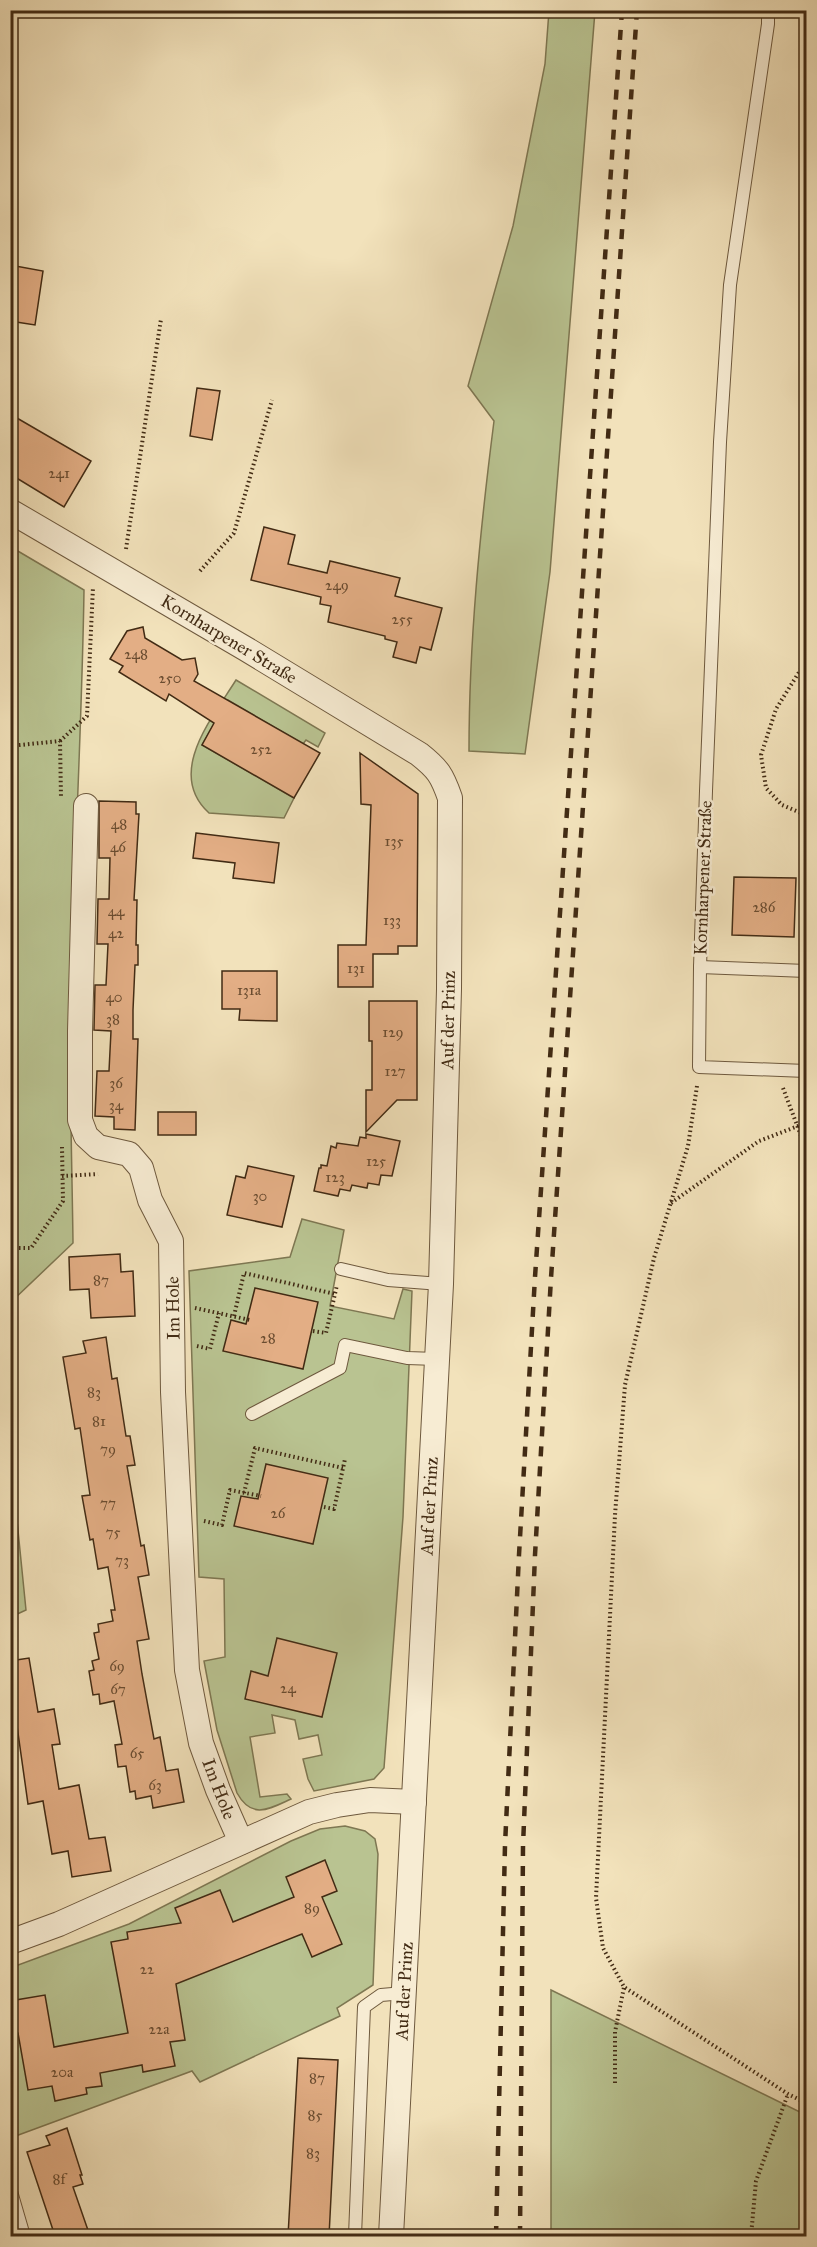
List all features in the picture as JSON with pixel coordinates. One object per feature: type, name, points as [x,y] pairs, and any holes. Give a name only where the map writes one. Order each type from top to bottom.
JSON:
[{"type":"street","name":"Kornharpener Straße","points":[[10,511],[123,576],[419,754],[435,766],[443,776]]},
{"type":"street","name":"Auf der Prinz","points":[[391,2236],[441,1284],[449,965],[450,798],[443,776]]},
{"type":"street","name":"Im Hole","points":[[86,806],[80,1120],[86,1136],[98,1147],[129,1154],[141,1168],[150,1200],[171,1241],[173,1392],[187,1670],[201,1743],[218,1790],[241,1842]]},
{"type":"street","name":"Im Hole","points":[[10,1942],[59,1924],[309,1812],[370,1800],[414,1802]]},
{"type":"lane","name":"Kornharpener Straße","points":[[768,10],[768,24],[730,285],[720,454],[700,967],[807,971]]},
{"type":"lane","points":[[700,967],[699,1067],[807,1071]]},
{"type":"lane","points":[[341,1269],[388,1280],[441,1284]]},
{"type":"lane","points":[[252,1414],[340,1368],[345,1345],[407,1358],[437,1359]]},
{"type":"lane","points":[[355,2236],[364,2007],[381,1995],[404,1993]]},
{"type":"lane","points":[[10,2188],[24,2236]]},
{"type":"path","points":[[123,576],[161,318]]},
{"type":"path","points":[[200,572],[234,533],[272,400]]},
{"type":"path","points":[[60,741],[87,716],[93,588],[101,563]]},
{"type":"path","points":[[807,662],[776,709],[761,755],[766,788],[782,805],[807,815]]},
{"type":"path","points":[[699,1067],[688,1146],[654,1257],[625,1384],[615,1515],[596,1898],[603,1948],[624,1987],[788,2094],[807,2103]]},
{"type":"path","points":[[776,1070],[796,1126],[807,1149]]},
{"type":"path","points":[[670,1203],[759,1141],[807,1123]]},
{"type":"path","points":[[62,1176],[106,1174]]},
{"type":"path","points":[[313,1331],[326,1333],[341,1269]]},
{"type":"path","points":[[234,1316],[244,1273],[335,1294]]},
{"type":"path","points":[[195,1307],[250,1320]]},
{"type":"path","points":[[173,1341],[210,1349],[219,1313]]},
{"type":"path","points":[[244,1492],[255,1448],[343,1468]]},
{"type":"path","points":[[324,1507],[334,1509],[345,1459]]},
{"type":"path","points":[[179,1516],[222,1525],[230,1490],[261,1496]]},
{"type":"path","points":[[615,2083],[615,2032],[624,1987]]},
{"type":"path","points":[[751,2236],[756,2181],[788,2094]]},
{"type":"green space","points":[[549,11],[595,11],[550,572],[525,754],[469,751],[476,586],[494,421],[468,386],[513,226],[545,64]]},
{"type":"green space","points":[[11,547],[84,590],[70,1025],[73,1243],[11,1302]]},
{"type":"green space","points":[[236,680],[325,733],[318,747],[306,740],[303,744],[228,700],[202,745],[294,798],[284,818],[209,813],[197,797],[191,781],[192,763],[197,745]]},
{"type":"green space","points":[[302,1219],[344,1230],[330,1306],[394,1319],[403,1289],[412,1291],[403,1517],[384,1768],[374,1779],[314,1791],[303,1759],[322,1755],[318,1735],[299,1739],[295,1720],[272,1715],[275,1733],[250,1737],[260,1797],[287,1794],[291,1799],[261,1810],[249,1807],[237,1793],[217,1730],[204,1661],[225,1657],[224,1579],[199,1577],[189,1271],[290,1257]]},
{"type":"green space","points":[[10,1451],[26,1610],[11,1617],[10,1617]]},
{"type":"green space","points":[[345,1826],[365,1831],[375,1839],[378,1854],[373,1985],[337,2008],[340,2016],[200,2082],[192,2071],[13,2137],[10,2129],[10,1968],[129,1924],[291,1841],[320,1829]]},
{"type":"green space","points":[[551,1990],[806,2115],[806,2236],[551,2236]]},
{"type":"building","points":[[10,265],[43,271],[35,325],[10,321]]},
{"type":"building","points":[[197,388],[220,391],[212,440],[190,436]]},
{"type":"building","points":[[10,414],[91,461],[64,507],[10,474]]},
{"type":"building","points":[[264,527],[295,535],[288,564],[327,573],[330,561],[400,578],[395,596],[442,608],[431,650],[420,647],[416,663],[393,657],[397,642],[385,639],[385,636],[328,622],[331,606],[320,604],[321,597],[251,580]]},
{"type":"building","points":[[143,627],[145,638],[182,660],[195,658],[198,674],[194,681],[320,753],[294,798],[202,745],[214,723],[169,694],[166,701],[119,672],[123,666],[110,659],[127,631]]},
{"type":"building","points":[[360,753],[418,794],[417,946],[398,946],[398,954],[373,954],[373,987],[338,987],[338,945],[366,945],[371,805],[361,804]]},
{"type":"building","points":[[99,801],[136,802],[136,814],[139,814],[134,900],[137,900],[136,945],[138,945],[133,1010],[133,1039],[138,1039],[135,1130],[114,1129],[114,1117],[95,1116],[97,1071],[109,1071],[111,1031],[94,1030],[95,985],[106,985],[108,944],[97,944],[98,899],[109,899],[110,858],[99,858]]},
{"type":"building","points":[[196,833],[279,843],[274,883],[233,878],[235,863],[193,858]]},
{"type":"building","points":[[734,877],[796,878],[794,937],[732,935]]},
{"type":"building","points":[[222,971],[277,971],[277,1021],[239,1020],[240,1009],[222,1009]]},
{"type":"building","points":[[369,1001],[417,1001],[417,1100],[397,1100],[366,1132],[366,1090],[372,1090]]},
{"type":"building","points":[[158,1112],[196,1112],[196,1135],[158,1135]]},
{"type":"building","points":[[366,1134],[400,1141],[392,1176],[381,1175],[379,1185],[368,1183],[367,1188],[352,1185],[350,1191],[340,1189],[338,1196],[314,1191],[319,1168],[321,1165],[327,1166],[331,1146],[336,1148],[337,1143],[358,1146],[360,1137],[366,1138]]},
{"type":"building","points":[[248,1166],[294,1176],[282,1227],[227,1215],[236,1176],[245,1178]]},
{"type":"building","points":[[120,1254],[121,1272],[133,1271],[135,1316],[91,1318],[89,1289],[70,1290],[69,1257]]},
{"type":"building","points":[[255,1288],[318,1302],[303,1369],[223,1351],[231,1320],[246,1324]]},
{"type":"building","points":[[106,1337],[112,1379],[117,1378],[126,1436],[130,1436],[135,1465],[127,1466],[141,1546],[144,1545],[149,1575],[138,1577],[149,1639],[137,1641],[142,1674],[154,1739],[160,1737],[166,1771],[178,1769],[184,1802],[153,1808],[151,1796],[136,1799],[135,1791],[130,1792],[126,1766],[118,1767],[115,1745],[122,1744],[114,1701],[100,1704],[99,1694],[93,1695],[89,1671],[94,1670],[92,1661],[99,1659],[94,1633],[99,1632],[98,1624],[113,1621],[111,1610],[115,1610],[108,1567],[98,1569],[93,1539],[90,1540],[82,1496],[90,1495],[80,1428],[75,1429],[63,1357],[86,1353],[83,1341]]},
{"type":"building","points":[[266,1464],[328,1478],[313,1544],[234,1526],[241,1496],[258,1499]]},
{"type":"building","points":[[277,1638],[337,1653],[322,1717],[245,1699],[251,1671],[268,1676]]},
{"type":"building","points":[[29,1658],[38,1712],[54,1709],[60,1744],[52,1745],[59,1789],[79,1785],[89,1839],[105,1837],[111,1871],[72,1877],[68,1851],[52,1854],[43,1801],[28,1804],[17,1726],[10,1728],[10,1661]]},
{"type":"building","points":[[325,1860],[337,1891],[322,1897],[342,1944],[312,1957],[302,1934],[176,1984],[185,2040],[170,2042],[175,2066],[143,2072],[142,2065],[100,2073],[102,2086],[86,2088],[87,2094],[55,2101],[52,2086],[28,2090],[18,2033],[10,2034],[10,2001],[45,1995],[54,2047],[128,2033],[111,1942],[128,1939],[127,1932],[181,1923],[175,1908],[220,1890],[233,1922],[294,1897],[286,1877]]},
{"type":"building","points":[[298,2058],[338,2060],[329,2236],[288,2236]]},
{"type":"building","points":[[67,2128],[83,2184],[73,2187],[90,2236],[55,2236],[27,2152],[50,2145],[46,2136]]},
{"type":"railway","points":[[496,2236],[505,1845],[519,1555],[535,1277],[622,10]]},
{"type":"railway","points":[[520,2236],[523,1846],[535,1555],[551,1278],[637,10]]}]
